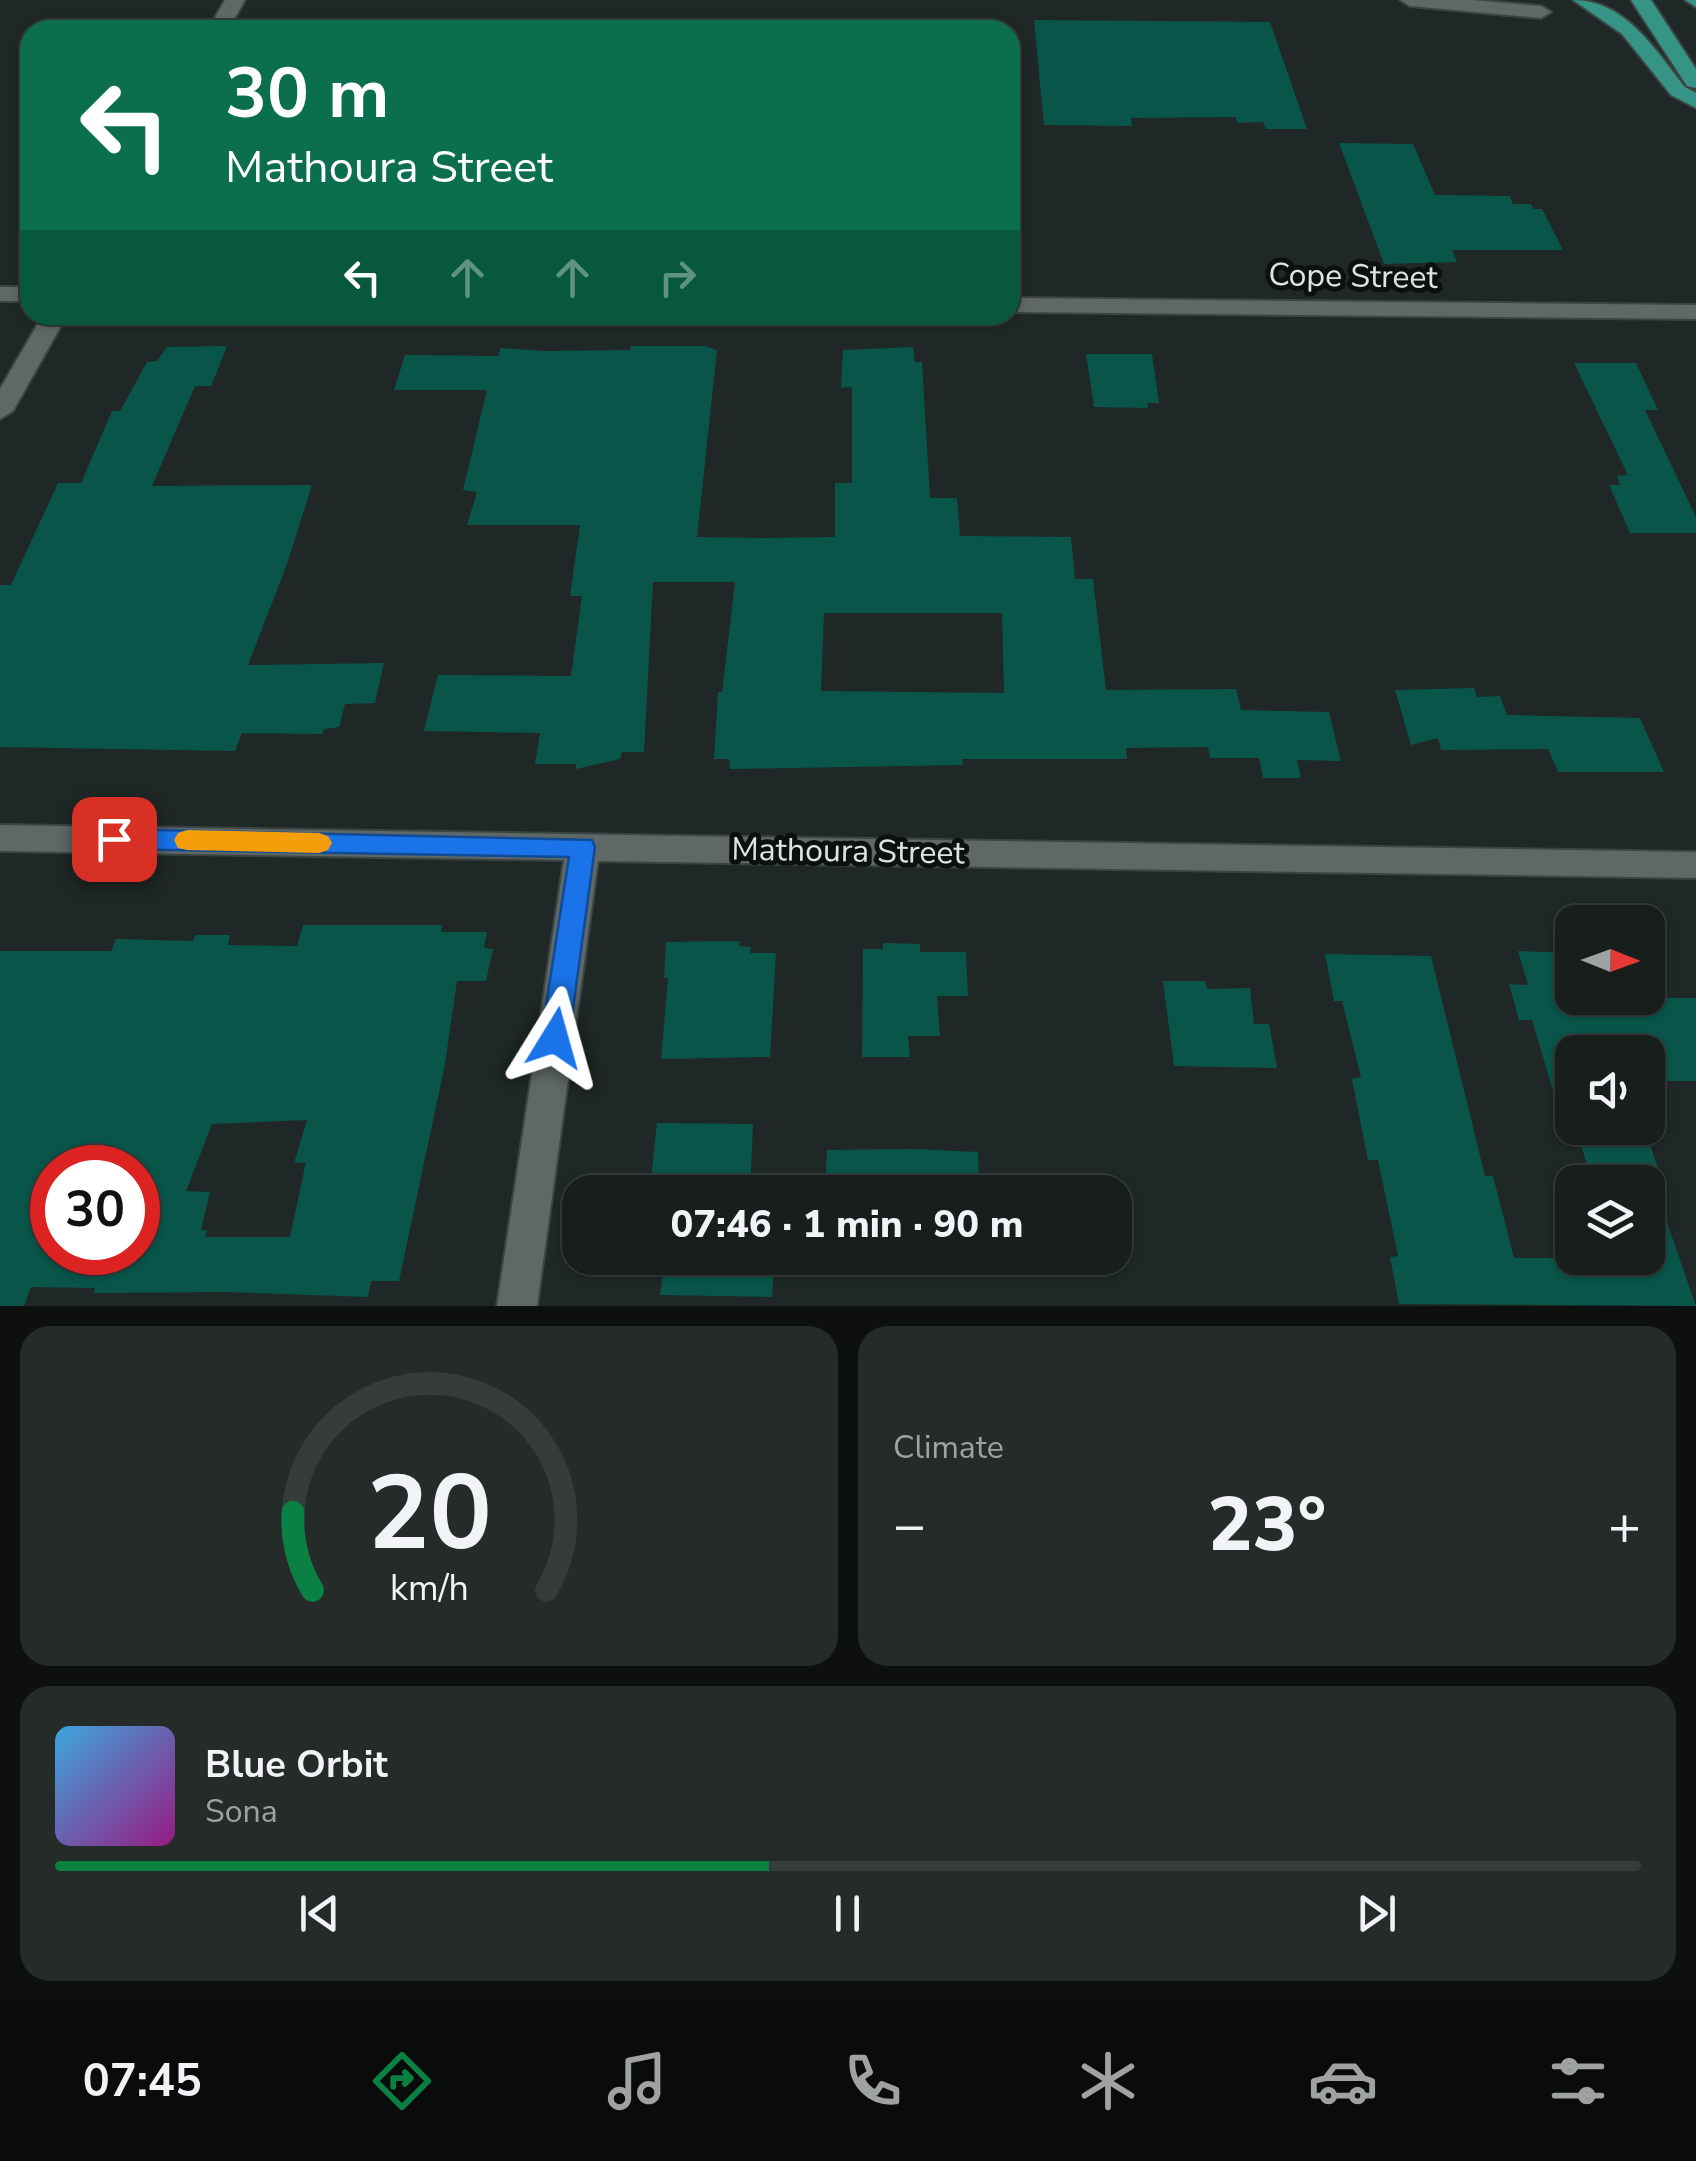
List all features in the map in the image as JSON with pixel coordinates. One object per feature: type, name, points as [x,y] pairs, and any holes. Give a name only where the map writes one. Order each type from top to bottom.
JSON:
[{"type":"main road","points":[[1583,0],[1628,30],[1678,90],[1696,102]]},
{"type":"main road","points":[[1641,0],[1696,85]]},
{"type":"street","points":[[1410,0],[1541,12]]},
{"type":"street","name":"Cope Street","points":[[1020,305],[1696,312]]},
{"type":"street","points":[[0,411],[49,325]]},
{"type":"street","name":"Mathoura Street","points":[[0,838],[1696,865]]},
{"type":"street","points":[[517,1306],[583,847]]},
{"type":"building","points":[[1034,20],[1270,22],[1307,129],[1266,129],[1263,122],[1237,123],[1236,117],[1131,118],[1132,126],[1044,125]]},
{"type":"building","points":[[1339,143],[1413,144],[1435,195],[1510,196],[1513,204],[1531,204],[1534,209],[1542,209],[1563,250],[1452,250],[1457,262],[1384,264]]},
{"type":"building","points":[[227,346],[211,386],[195,386],[152,486],[312,485],[248,665],[384,663],[375,703],[345,704],[339,727],[324,729],[322,734],[242,733],[235,751],[0,747],[0,585],[11,585],[58,483],[81,483],[112,411],[120,411],[147,362],[157,361],[167,347]]},
{"type":"building","points":[[631,346],[705,346],[717,350],[697,537],[763,538],[835,537],[835,483],[852,483],[852,387],[841,388],[843,350],[913,347],[915,362],[922,362],[930,498],[957,498],[960,536],[1071,537],[1075,579],[1093,579],[1106,690],[1236,689],[1241,710],[1329,712],[1341,761],[1297,760],[1301,778],[1263,778],[1259,758],[1210,758],[1208,747],[1126,748],[1127,759],[962,759],[963,765],[730,769],[729,759],[714,759],[718,692],[722,692],[735,582],[653,582],[644,752],[622,752],[620,759],[576,769],[576,764],[535,764],[540,733],[424,731],[438,675],[571,676],[582,596],[570,596],[580,525],[467,525],[477,492],[463,490],[487,390],[394,390],[405,355],[499,356],[500,348],[630,350]],"holes":[[[824,613],[1002,613],[1004,693],[821,691]]]},
{"type":"building","points":[[1086,354],[1152,354],[1159,403],[1147,403],[1148,408],[1094,407]]},
{"type":"building","points":[[1574,363],[1636,363],[1658,410],[1645,410],[1696,517],[1696,533],[1630,533],[1609,485],[1620,485],[1617,476],[1628,475]]},
{"type":"building","points":[[1474,688],[1477,697],[1500,696],[1507,715],[1640,718],[1664,772],[1558,772],[1548,749],[1441,750],[1438,738],[1411,745],[1395,690]]},
{"type":"building","points":[[303,925],[442,925],[441,932],[487,932],[484,948],[493,949],[486,981],[457,981],[445,1064],[399,1281],[371,1281],[368,1297],[94,1293],[95,1288],[31,1287],[24,1306],[0,1306],[0,951],[111,951],[116,939],[193,941],[195,935],[230,935],[228,945],[297,946]],"holes":[[[307,1120],[294,1163],[306,1162],[290,1237],[205,1237],[207,1230],[201,1230],[210,1192],[186,1191],[212,1124]]]},
{"type":"building","points":[[740,941],[739,946],[751,947],[750,953],[776,953],[770,1057],[661,1059],[668,978],[664,978],[666,942]]},
{"type":"building","points":[[883,943],[920,944],[920,952],[966,952],[968,996],[937,996],[940,1036],[908,1036],[910,1057],[862,1057],[863,949],[883,949]]},
{"type":"building","points":[[1518,951],[1555,952],[1555,1015],[1665,1015],[1665,998],[1696,998],[1696,1081],[1665,1081],[1665,1035],[1555,1035],[1555,1097],[1532,1020],[1519,1020],[1509,984],[1528,985]]},
{"type":"building","points":[[1325,954],[1431,956],[1485,1176],[1493,1176],[1514,1258],[1555,1258],[1555,1275],[1665,1275],[1665,1217],[1696,1306],[1399,1304],[1390,1257],[1398,1256],[1378,1160],[1368,1160],[1352,1079],[1361,1077],[1342,1001],[1334,1001]]},
{"type":"building","points":[[1163,981],[1205,981],[1207,989],[1250,988],[1254,1024],[1269,1024],[1277,1068],[1174,1066]]},
{"type":"building","points":[[657,1123],[753,1124],[751,1175],[651,1175]]},
{"type":"building","points":[[1581,1145],[1650,1145],[1657,1165],[1587,1165]]},
{"type":"building","points":[[827,1150],[978,1152],[979,1175],[826,1175]]},
{"type":"building","points":[[663,1275],[773,1275],[772,1297],[660,1295]]},
{"type":"slow traffic","points":[[187,840],[319,843]]},
{"type":"route","points":[[114,839],[583,847],[555,1038]]}]
